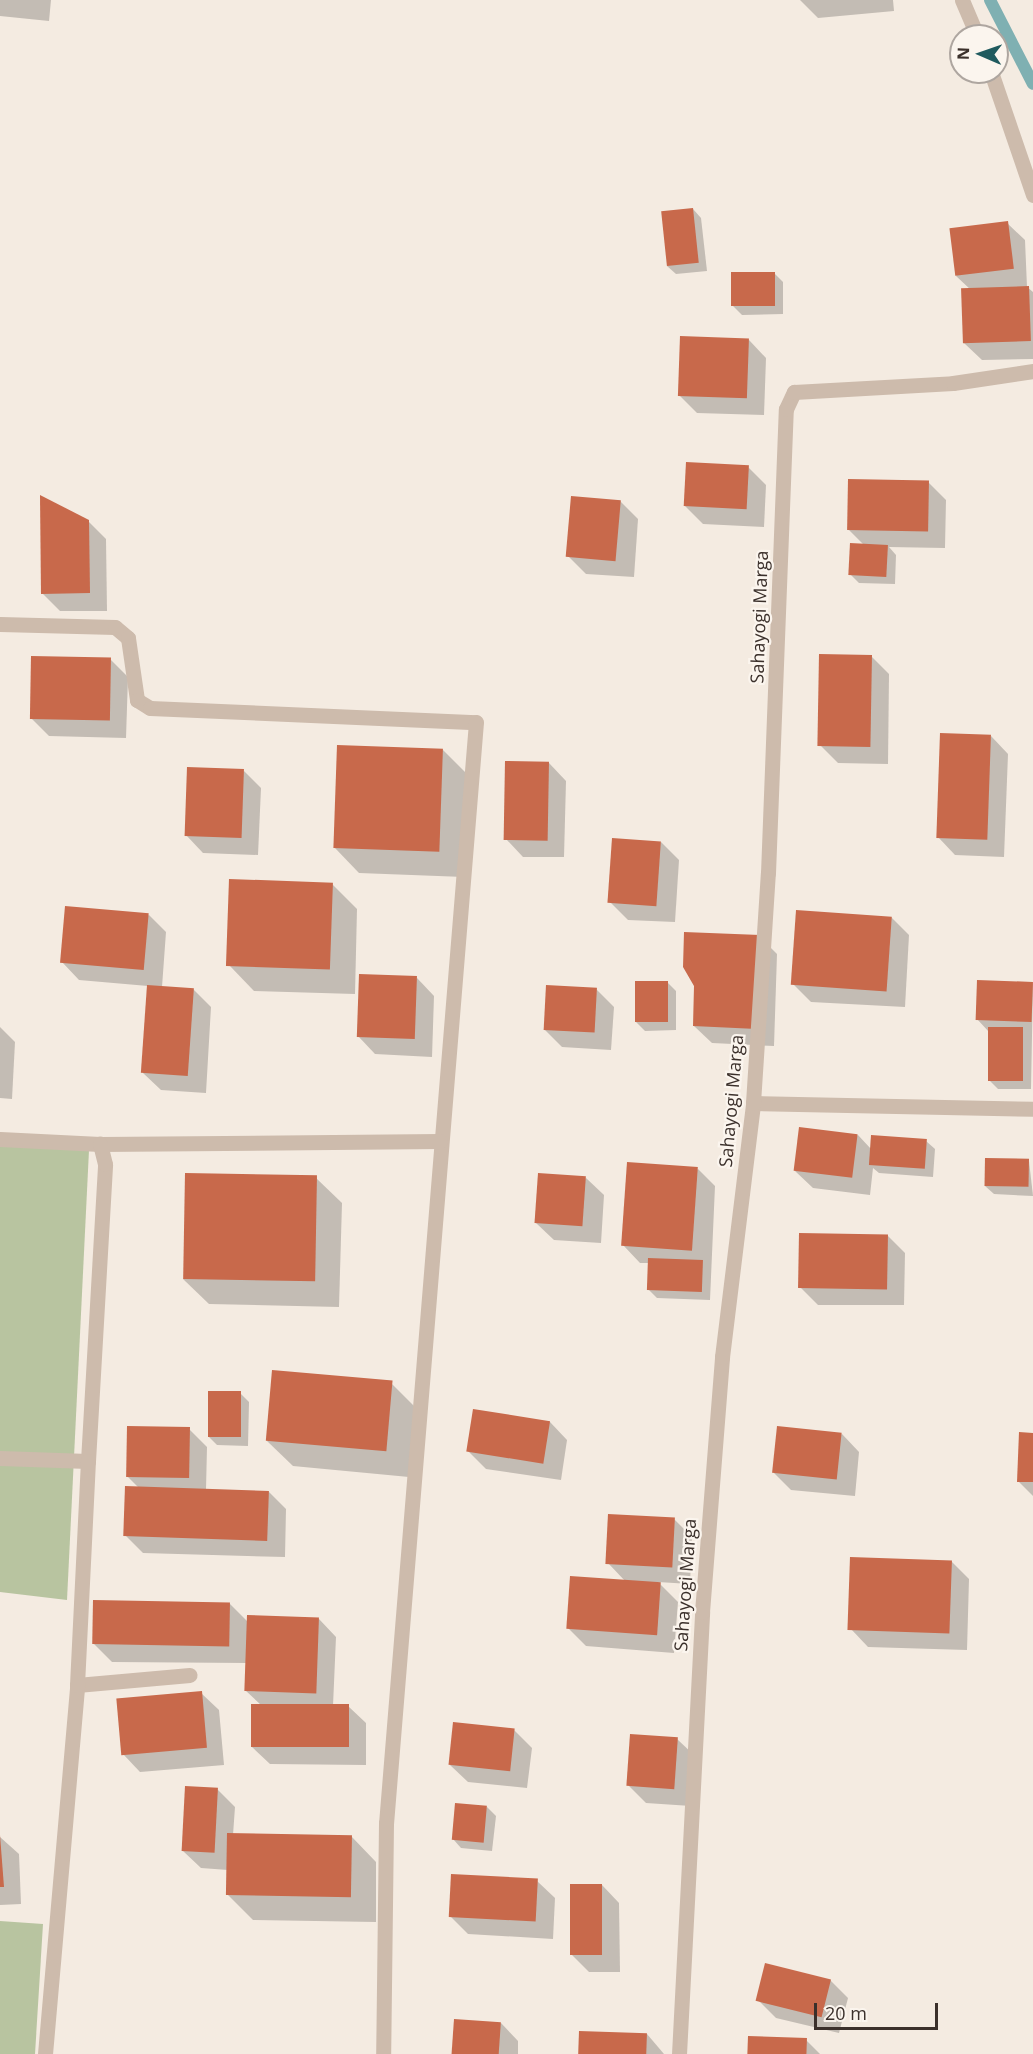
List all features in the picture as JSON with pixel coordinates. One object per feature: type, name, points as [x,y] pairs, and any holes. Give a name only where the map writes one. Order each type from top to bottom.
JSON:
[{"type":"street","points":[[962,0],[971,24]]},
{"type":"street","points":[[995,84],[1033,195]]},
{"type":"street","name":"Sahayogi Marga","points":[[679,2054],[722,1357],[753,1103],[768,873],[786,409],[794,392],[953,383],[1033,371]]},
{"type":"street","points":[[0,624],[115,627],[128,638],[137,700],[150,708],[476,722],[386,1823],[383,2054]]},
{"type":"street","points":[[753,1103],[1033,1109]]},
{"type":"street","points":[[0,1139],[100,1144],[440,1141]]},
{"type":"street","points":[[45,2054],[77,1685],[105,1164],[100,1144]]},
{"type":"street","points":[[0,1458],[88,1461]]},
{"type":"street","points":[[77,1685],[190,1675]]},
{"type":"green space","points":[[0,1146],[89,1150],[67,1600],[0,1592]]},
{"type":"green space","points":[[0,1921],[43,1924],[35,2054],[0,2054]]},
{"type":"building","points":[[693,208],[699,263],[667,266],[661,211]]},
{"type":"building","points":[[1008,221],[1014,269],[955,276],[949,228]]},
{"type":"building","points":[[731,272],[775,272],[775,306],[731,306]]},
{"type":"building","points":[[1029,286],[1031,341],[963,343],[961,288]]},
{"type":"building","points":[[680,336],[749,338],[747,398],[678,396]]},
{"type":"building","points":[[686,462],[749,465],[747,509],[684,506]]},
{"type":"building","points":[[848,479],[929,480],[928,531],[847,530]]},
{"type":"building","points":[[40,495],[89,520],[90,593],[41,594]]},
{"type":"building","points":[[571,496],[621,500],[615,561],[566,557]]},
{"type":"building","points":[[850,543],[888,545],[886,577],[848,575]]},
{"type":"building","points":[[819,654],[872,655],[870,747],[817,746]]},
{"type":"building","points":[[31,656],[111,657],[110,720],[30,719]]},
{"type":"building","points":[[940,733],[991,735],[987,840],[936,838]]},
{"type":"building","points":[[337,745],[443,749],[439,852],[333,848]]},
{"type":"building","points":[[505,761],[549,762],[548,841],[504,840]]},
{"type":"building","points":[[187,767],[244,769],[242,838],[185,836]]},
{"type":"building","points":[[612,838],[661,841],[656,906],[607,903]]},
{"type":"building","points":[[229,879],[333,883],[330,970],[226,966]]},
{"type":"building","points":[[65,906],[149,913],[144,970],[60,963]]},
{"type":"building","points":[[796,910],[892,917],[887,992],[791,985]]},
{"type":"building","points":[[684,932],[760,935],[757,1029],[693,1026],[694,986],[683,967]]},
{"type":"building","points":[[359,974],[417,976],[415,1039],[357,1037]]},
{"type":"building","points":[[977,980],[1033,982],[1032,1022],[976,1020]]},
{"type":"building","points":[[635,981],[668,981],[668,1022],[635,1022]]},
{"type":"building","points":[[147,985],[194,988],[188,1076],[141,1073]]},
{"type":"building","points":[[546,985],[597,988],[595,1033],[544,1030]]},
{"type":"building","points":[[988,1027],[1023,1027],[1023,1081],[988,1081]]},
{"type":"building","points":[[799,1127],[858,1134],[852,1178],[794,1171]]},
{"type":"building","points":[[871,1135],[927,1139],[925,1169],[869,1165]]},
{"type":"building","points":[[985,1158],[1029,1159],[1029,1187],[985,1186]]},
{"type":"building","points":[[627,1162],[698,1167],[692,1251],[621,1246]]},
{"type":"building","points":[[185,1173],[317,1175],[315,1281],[183,1279]]},
{"type":"building","points":[[538,1173],[586,1176],[582,1226],[535,1223]]},
{"type":"building","points":[[799,1233],[888,1235],[887,1290],[798,1288]]},
{"type":"building","points":[[648,1258],[703,1260],[702,1292],[647,1290]]},
{"type":"building","points":[[272,1370],[393,1381],[386,1451],[266,1441]]},
{"type":"building","points":[[208,1391],[241,1391],[241,1437],[208,1437]]},
{"type":"building","points":[[473,1409],[550,1421],[543,1464],[466,1451]]},
{"type":"building","points":[[127,1426],[190,1427],[189,1478],[126,1477]]},
{"type":"building","points":[[777,1426],[842,1433],[837,1480],[772,1473]]},
{"type":"building","points":[[1019,1432],[1033,1433],[1033,1482],[1017,1482]]},
{"type":"building","points":[[125,1486],[269,1491],[267,1541],[123,1536]]},
{"type":"building","points":[[608,1514],[675,1518],[672,1567],[605,1564]]},
{"type":"building","points":[[850,1557],[952,1561],[949,1634],[847,1630]]},
{"type":"building","points":[[570,1576],[661,1582],[657,1635],[566,1629]]},
{"type":"building","points":[[93,1600],[230,1602],[229,1646],[92,1644]]},
{"type":"building","points":[[247,1615],[319,1618],[316,1693],[244,1691]]},
{"type":"building","points":[[202,1691],[207,1748],[121,1755],[116,1698]]},
{"type":"building","points":[[251,1704],[349,1704],[349,1747],[251,1747]]},
{"type":"building","points":[[453,1722],[515,1728],[510,1771],[449,1765]]},
{"type":"building","points":[[630,1734],[678,1737],[674,1789],[626,1786]]},
{"type":"building","points":[[185,1786],[218,1788],[215,1853],[182,1851]]},
{"type":"building","points":[[455,1803],[487,1806],[484,1843],[452,1840]]},
{"type":"building","points":[[227,1833],[352,1835],[351,1897],[226,1895]]},
{"type":"building","points":[[0,1835],[4,1887],[0,1887]]},
{"type":"building","points":[[451,1874],[538,1879],[536,1921],[449,1917]]},
{"type":"building","points":[[570,1884],[602,1884],[602,1955],[570,1955]]},
{"type":"building","points":[[765,1963],[831,1979],[822,2017],[756,2001]]},
{"type":"building","points":[[454,2019],[501,2022],[499,2054],[452,2054]]},
{"type":"building","points":[[579,2031],[647,2033],[646,2054],[578,2054]]},
{"type":"building","points":[[748,2036],[807,2038],[806,2054],[747,2054]]},
{"type":"waterway","points":[[990,0],[1033,84]]}]
